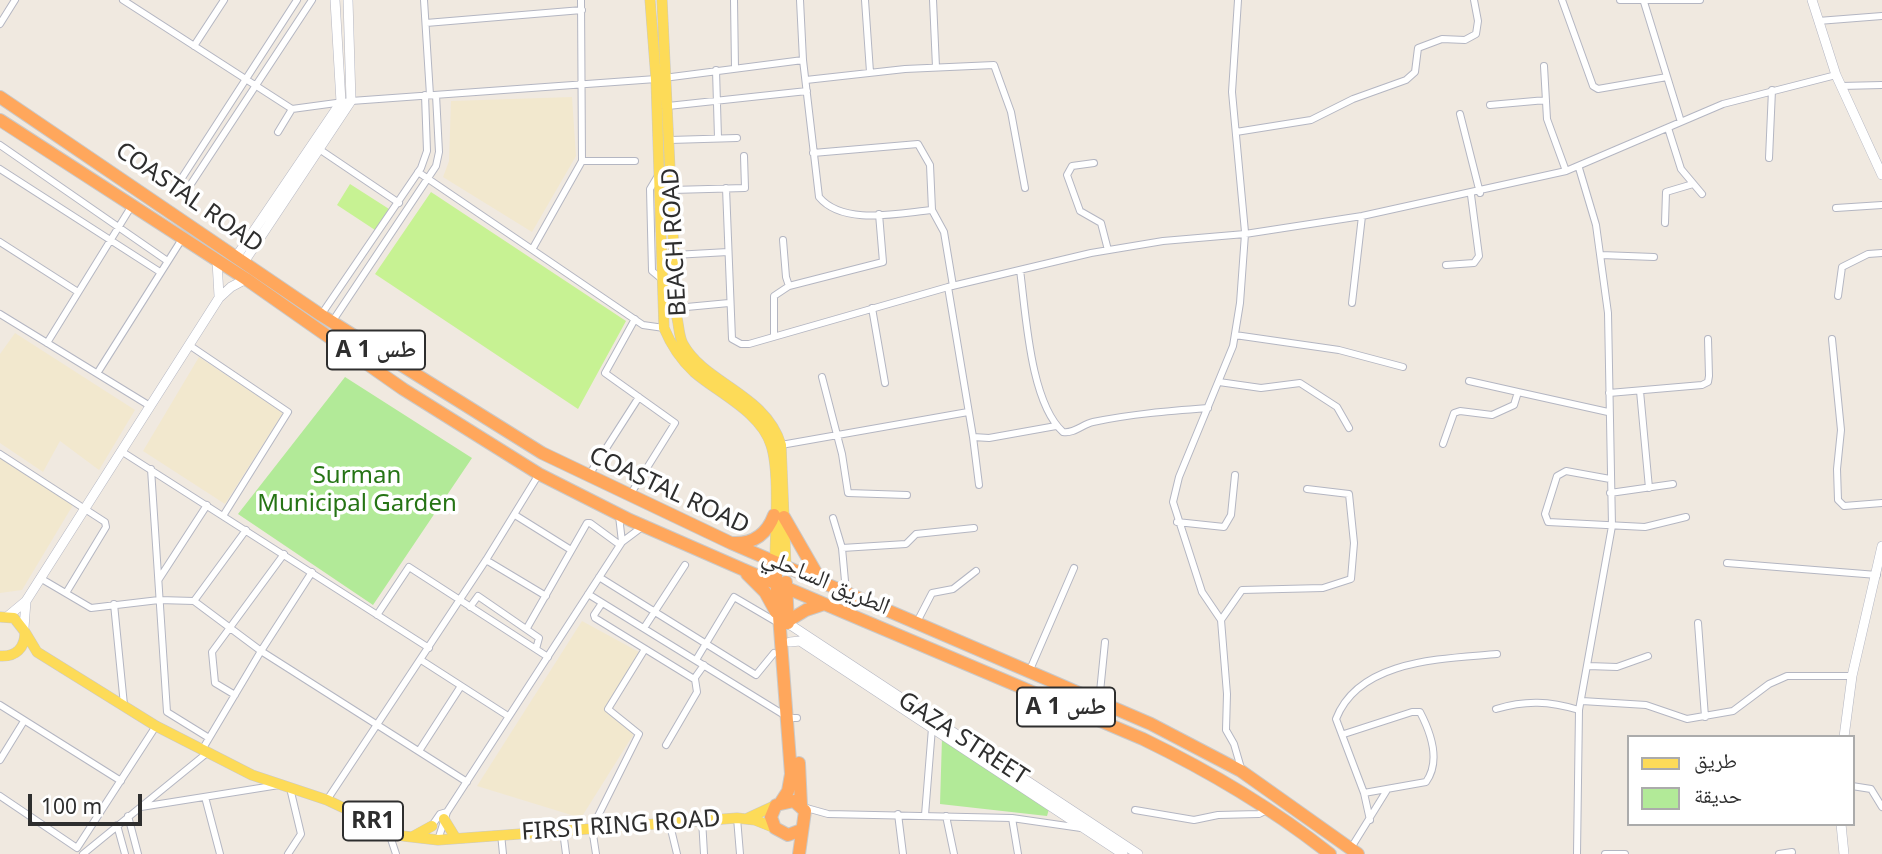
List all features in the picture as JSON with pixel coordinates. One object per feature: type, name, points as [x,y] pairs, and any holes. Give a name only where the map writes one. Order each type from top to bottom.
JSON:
[{"type":"highway","name":"COASTAL ROAD","points":[[0,97],[326,319],[542,453],[629,497],[846,594],[1099,702],[1241,771],[1354,851]]},
{"type":"highway","name":"الطريق الساحلي","points":[[0,121],[246,279],[403,389],[539,474],[618,514],[742,569],[1143,739],[1184,759],[1269,809],[1330,854]]},
{"type":"highway","points":[[731,543],[743,544],[763,534],[779,516],[822,583]]},
{"type":"highway","points":[[780,565],[804,826],[799,854]]},
{"type":"highway","points":[[742,569],[786,623],[790,642],[793,718],[791,780],[771,817],[793,854]]},
{"type":"highway","points":[[786,623],[806,610],[824,604]]},
{"type":"highway","points":[[778,804],[794,800],[802,806]]},
{"type":"highway","points":[[1301,832],[1311,818]]},
{"type":"highway","points":[[779,831],[804,826]]},
{"type":"main road","name":"BEACH ROAD","points":[[650,0],[668,106],[676,308],[682,344],[699,362],[767,418],[780,445],[780,565]]},
{"type":"main road","name":"BEACH ROAD","points":[[662,0],[660,173],[664,328],[673,349],[692,371],[748,414],[768,436],[774,464],[779,516]]},
{"type":"main road","points":[[4,616],[24,630],[37,652],[6,656]]},
{"type":"main road","points":[[6,656],[22,648],[24,630]]},
{"type":"main road","name":"FIRST RING ROAD","points":[[37,652],[156,726],[205,751],[412,837],[434,839],[742,818]]},
{"type":"main road","points":[[742,818],[778,804]]},
{"type":"main road","points":[[445,815],[455,837]]},
{"type":"main road","points":[[742,818],[779,831]]},
{"type":"main road","points":[[412,837],[432,826]]},
{"type":"street","points":[[0,24],[15,0]]},
{"type":"street","points":[[123,0],[292,109],[346,101],[584,86],[803,60]]},
{"type":"street","points":[[194,46],[225,0]]},
{"type":"street","points":[[178,184],[297,0]]},
{"type":"street","points":[[187,190],[312,0]]},
{"type":"street","points":[[271,215],[346,101],[335,0]]},
{"type":"street","points":[[240,259],[319,149],[346,101],[348,0]]},
{"type":"street","points":[[326,319],[428,179],[439,152],[431,95],[424,0]]},
{"type":"street","points":[[533,247],[582,161],[582,0]]},
{"type":"street","points":[[734,0],[735,68]]},
{"type":"street","points":[[800,0],[803,60],[817,191],[828,207],[838,212],[879,214],[932,210]]},
{"type":"street","points":[[864,0],[870,72]]},
{"type":"street","points":[[933,0],[936,67]]},
{"type":"street","points":[[1238,0],[1232,92],[1245,233],[1235,335],[1219,382],[1175,488],[1173,502],[1177,522],[1202,592],[1221,620],[1227,694],[1226,730],[1234,744],[1241,771]]},
{"type":"street","points":[[1236,132],[1311,120],[1353,99],[1406,80],[1415,72],[1418,48],[1443,39],[1465,40],[1476,34],[1478,21],[1475,0]]},
{"type":"street","points":[[1562,0],[1593,86],[1598,89],[1667,77]]},
{"type":"street","points":[[1620,0],[1700,0]]},
{"type":"street","points":[[1812,0],[1836,75],[1882,175]]},
{"type":"street","points":[[1644,2],[1681,122]]},
{"type":"street","points":[[426,23],[582,10]]},
{"type":"street","points":[[1818,21],[1882,16]]},
{"type":"street","points":[[806,80],[870,72],[994,65],[998,69],[1011,112],[1025,188]]},
{"type":"street","points":[[1544,66],[1549,130],[1566,172]]},
{"type":"street","points":[[716,70],[718,138]]},
{"type":"street","points":[[726,188],[729,303],[735,342],[749,344],[951,287],[1108,250],[1362,216],[1480,193],[1566,172],[1723,104],[1836,75]]},
{"type":"street","points":[[1841,86],[1882,85]]},
{"type":"street","points":[[1769,158],[1772,90]]},
{"type":"street","points":[[668,106],[807,91]]},
{"type":"street","points":[[326,319],[418,172],[427,151],[431,95]]},
{"type":"street","points":[[1490,105],[1546,100]]},
{"type":"street","points":[[278,132],[292,109]]},
{"type":"street","points":[[1460,114],[1480,193]]},
{"type":"street","points":[[1668,128],[1681,169],[1702,194]]},
{"type":"street","points":[[670,140],[737,138]]},
{"type":"street","points":[[813,153],[918,144],[930,165],[932,210],[944,232],[979,485]]},
{"type":"street","points":[[0,145],[166,260]]},
{"type":"street","points":[[319,149],[399,203]]},
{"type":"street","points":[[672,190],[745,187],[744,156]]},
{"type":"street","points":[[582,161],[635,161]]},
{"type":"street","points":[[1094,163],[1072,166],[1067,174],[1080,211],[1101,223],[1108,250]]},
{"type":"street","points":[[1577,854],[1579,710],[1612,526],[1608,313],[1596,225],[1579,168]]},
{"type":"street","points":[[0,169],[160,272]]},
{"type":"street","points":[[418,172],[533,247],[647,327],[664,328]]},
{"type":"street","points":[[1665,223],[1665,192],[1693,184]]},
{"type":"street","points":[[1446,265],[1474,263],[1479,256],[1471,194]]},
{"type":"street","points":[[1836,208],[1882,205]]},
{"type":"street","points":[[47,343],[131,207]]},
{"type":"street","points":[[774,335],[772,298],[789,286],[883,262],[879,214]]},
{"type":"street","points":[[1352,303],[1362,216]]},
{"type":"street","points":[[98,372],[166,260],[182,239]]},
{"type":"street","points":[[783,240],[789,286]]},
{"type":"street","points":[[0,242],[78,292]]},
{"type":"street","points":[[674,255],[728,252]]},
{"type":"street","points":[[1838,296],[1842,267],[1868,254],[1882,253]]},
{"type":"street","points":[[1601,255],[1654,257]]},
{"type":"street","points":[[217,261],[219,298]]},
{"type":"street","points":[[1020,270],[1040,388],[1056,426]]},
{"type":"street","points":[[4,616],[26,601],[219,298],[231,286],[246,279]]},
{"type":"street","points":[[676,308],[729,303]]},
{"type":"street","points":[[872,308],[885,383]]},
{"type":"street","points":[[0,314],[150,406]]},
{"type":"street","points":[[629,497],[675,423],[604,371],[635,319]]},
{"type":"street","points":[[1235,335],[1339,350],[1403,367]]},
{"type":"street","points":[[1609,393],[1702,385],[1708,382],[1708,339]]},
{"type":"street","points":[[1832,339],[1841,430],[1837,469],[1838,500],[1844,506],[1882,503]]},
{"type":"street","points":[[189,345],[288,412],[223,516]]},
{"type":"street","points":[[822,376],[837,433],[848,493],[906,495]]},
{"type":"street","points":[[1469,381],[1608,412]]},
{"type":"street","points":[[1219,382],[1261,388],[1300,383],[1337,407],[1349,428]]},
{"type":"street","points":[[1640,391],[1649,488]]},
{"type":"street","points":[[1443,444],[1454,413],[1460,411],[1500,414],[1514,405],[1518,392]]},
{"type":"street","points":[[587,477],[639,397]]},
{"type":"street","points":[[973,437],[989,438],[1056,426],[1070,433],[1084,424],[1111,418],[1208,408]]},
{"type":"street","points":[[780,445],[968,412]]},
{"type":"street","points":[[121,451],[429,648]]},
{"type":"street","points":[[0,454],[85,508],[106,525],[66,593]]},
{"type":"street","points":[[151,469],[167,712],[209,738]]},
{"type":"street","points":[[1610,479],[1566,471],[1557,475],[1545,514],[1548,522],[1645,527],[1686,517]]},
{"type":"street","points":[[327,800],[379,725],[539,474]]},
{"type":"street","points":[[1177,522],[1224,527],[1231,515],[1235,475]]},
{"type":"street","points":[[1610,494],[1673,484]]},
{"type":"street","points":[[1221,620],[1242,590],[1323,588],[1351,579],[1354,543],[1349,494],[1307,489]]},
{"type":"street","points":[[158,581],[207,505]]},
{"type":"street","points":[[618,514],[621,544]]},
{"type":"street","points":[[515,515],[571,550]]},
{"type":"street","points":[[833,518],[842,548],[846,594]]},
{"type":"street","points":[[527,628],[589,522],[621,544]]},
{"type":"street","points":[[434,839],[445,815],[621,544],[644,526]]},
{"type":"street","points":[[842,548],[906,544],[916,534],[974,527]]},
{"type":"street","points":[[194,601],[246,530]]},
{"type":"street","points":[[1844,735],[1853,676],[1882,546]]},
{"type":"street","points":[[235,695],[215,683],[212,656],[284,554]]},
{"type":"street","points":[[486,560],[546,596]]},
{"type":"street","points":[[1727,563],[1877,575]]},
{"type":"street","points":[[645,628],[685,565]]},
{"type":"street","points":[[377,615],[408,567],[548,656]]},
{"type":"street","points":[[1029,672],[1074,568]]},
{"type":"street","points":[[917,624],[932,593],[953,589],[976,571]]},
{"type":"street","points":[[0,796],[84,853],[205,751],[209,738],[261,651],[312,572]]},
{"type":"street","points":[[599,577],[756,675],[774,653]]},
{"type":"street","points":[[40,578],[91,608],[159,600],[194,601],[261,651],[467,782]]},
{"type":"street","points":[[588,594],[793,718]]},
{"type":"street","points":[[470,607],[478,596],[538,638],[536,649]]},
{"type":"street","points":[[696,660],[734,597],[786,623]]},
{"type":"street","points":[[24,630],[26,601]]},
{"type":"street","points":[[602,603],[594,615],[595,618],[695,679]]},
{"type":"street","points":[[114,604],[124,705]]},
{"type":"street","name":"GAZA STREET","points":[[786,623],[1138,854]]},
{"type":"street","points":[[1698,623],[1705,716]]},
{"type":"street","name":"GAZA STREET","points":[[790,642],[800,641],[1122,854]]},
{"type":"street","points":[[1099,702],[1105,642]]},
{"type":"street","points":[[596,854],[592,828],[639,736],[608,709],[645,649]]},
{"type":"street","points":[[1370,820],[1364,793],[1344,734],[1336,719],[1348,695],[1366,682],[1405,667],[1497,654]]},
{"type":"street","points":[[1588,666],[1617,667],[1648,656]]},
{"type":"street","points":[[421,660],[508,716]]},
{"type":"street","points":[[666,745],[697,692],[695,679],[704,665]]},
{"type":"street","points":[[1582,701],[1646,705],[1687,719],[1733,711],[1769,684],[1787,676],[1853,676]]},
{"type":"street","points":[[419,751],[461,686]]},
{"type":"street","points":[[1496,709],[1517,702],[1538,701],[1579,710]]},
{"type":"street","points":[[0,705],[121,781]]},
{"type":"street","points":[[1344,734],[1412,712],[1420,712],[1434,755],[1430,777],[1426,782],[1364,793]]},
{"type":"street","points":[[0,760],[24,721]]},
{"type":"street","points":[[77,848],[156,726]]},
{"type":"street","points":[[925,815],[932,728]]},
{"type":"street","points":[[139,807],[285,786],[301,834],[288,854]]},
{"type":"street","points":[[1854,786],[1871,789],[1882,807]]},
{"type":"street","points":[[1354,851],[1387,790]]},
{"type":"street","points":[[205,797],[220,854]]},
{"type":"street","points":[[802,806],[828,814],[1012,818],[1082,828],[1093,824]]},
{"type":"street","points":[[1135,810],[1195,820],[1218,815],[1259,814],[1269,809]]},
{"type":"street","points":[[434,839],[432,826],[440,814],[445,815]]},
{"type":"street","points":[[804,826],[828,814]]},
{"type":"street","points":[[898,814],[903,854]]},
{"type":"street","points":[[128,816],[138,854]]},
{"type":"street","points":[[946,816],[954,854]]},
{"type":"street","points":[[740,854],[742,818]]},
{"type":"street","points":[[1012,818],[1018,854]]},
{"type":"street","points":[[702,819],[705,854]]},
{"type":"street","points":[[669,821],[677,854]]},
{"type":"street","points":[[117,825],[125,854]]},
{"type":"street","points":[[1841,826],[1844,854]]},
{"type":"street","points":[[388,828],[396,854]]},
{"type":"street","points":[[563,831],[566,854]]},
{"type":"street","points":[[501,834],[503,854]]},
{"type":"street","points":[[1779,854],[1793,852]]},
{"type":"street","points":[[1605,854],[1625,854]]},
{"type":"shaded area","points":[[572,97],[576,156],[532,232],[443,177],[449,161],[451,101]]},
{"type":"shaded area","points":[[15,333],[135,410],[99,470],[60,441],[43,472],[0,443],[0,354]]},
{"type":"shaded area","points":[[199,357],[283,413],[225,504],[143,451]]},
{"type":"shaded area","points":[[0,455],[76,500],[22,590],[0,593]]},
{"type":"shaded area","points":[[582,621],[639,652],[605,710],[635,732],[581,818],[477,786]]},
{"type":"green space","points":[[350,184],[389,209],[375,230],[337,205]]},
{"type":"green space","points":[[431,192],[626,321],[578,409],[375,274]]},
{"type":"green space","name":"Surman Municipal Garden","points":[[345,377],[472,458],[373,605],[238,514]]},
{"type":"green space","points":[[942,738],[1049,809],[1047,816],[940,804]]}]
